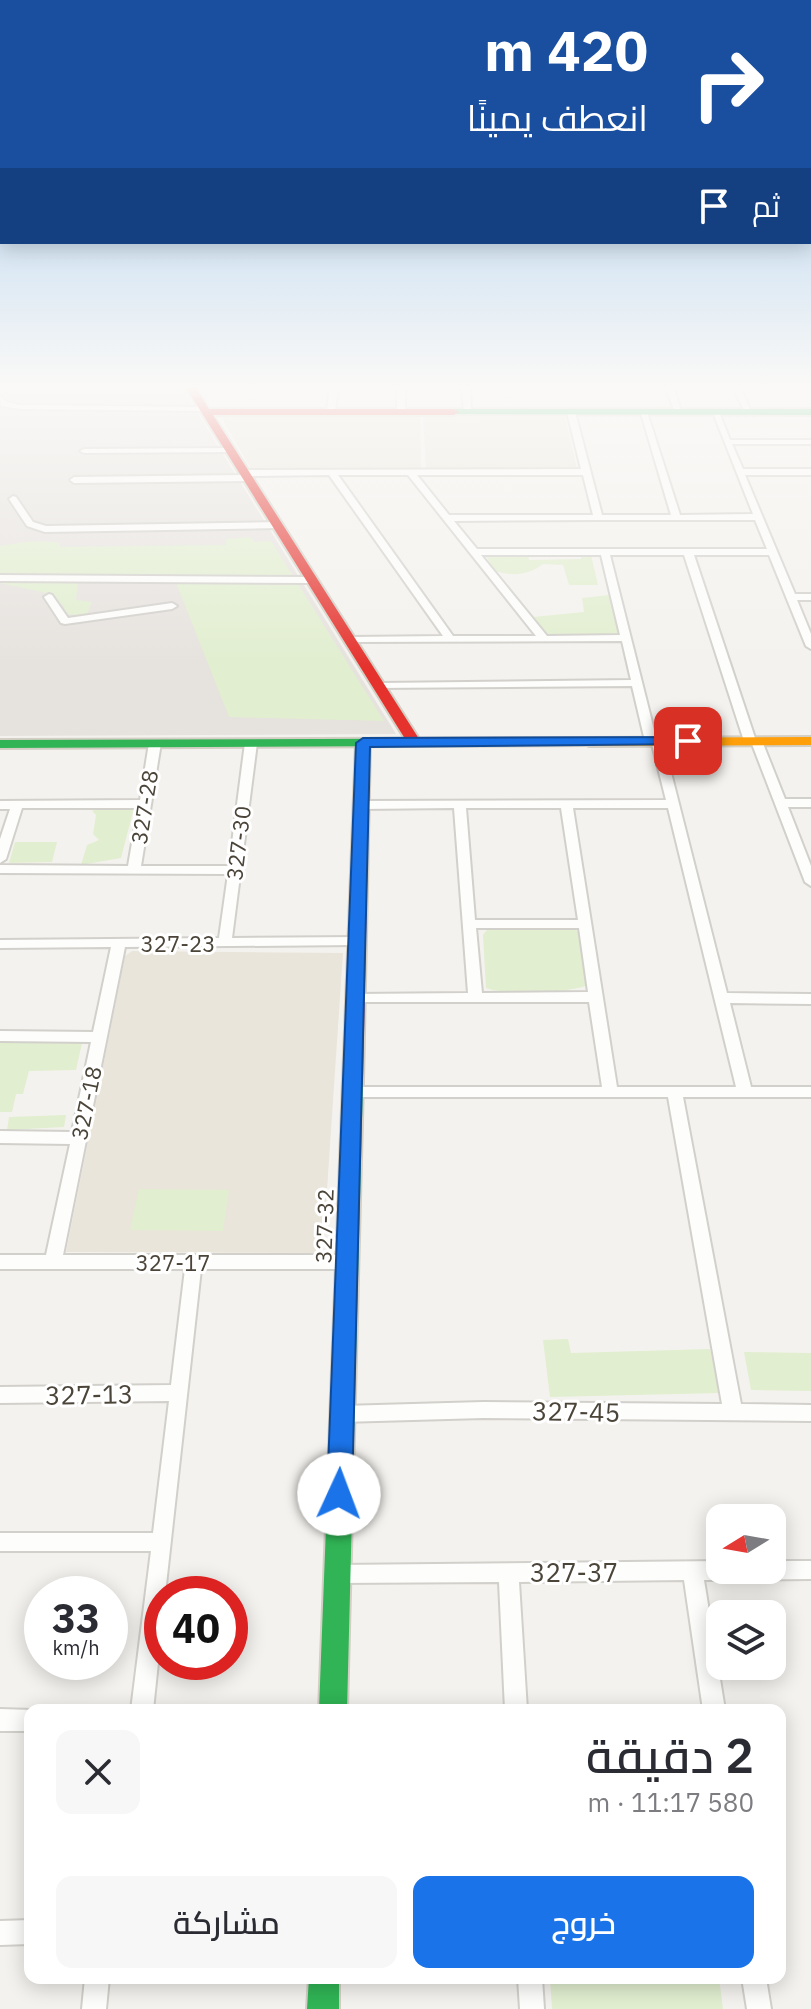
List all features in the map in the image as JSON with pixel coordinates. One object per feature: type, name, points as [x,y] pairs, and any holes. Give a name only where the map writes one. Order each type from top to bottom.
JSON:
[{"type":"street","points":[[74,480],[83,480]]},
{"type":"street","points":[[250,480],[414,742]]},
{"type":"street","points":[[337,480],[450,639]]},
{"type":"street","points":[[416,480],[544,639]]},
{"type":"street","points":[[589,480],[598,518]]},
{"type":"street","points":[[665,480],[677,518]]},
{"type":"street","points":[[743,480],[810,641]]},
{"type":"street","points":[[13,499],[30,524],[45,529],[278,525]]},
{"type":"street","points":[[446,518],[757,517]]},
{"type":"street","points":[[473,552],[771,552]]},
{"type":"street","points":[[605,552],[636,683],[673,804],[745,1092]]},
{"type":"street","points":[[688,552],[753,741],[809,873]]},
{"type":"street","points":[[0,578],[312,580]]},
{"type":"street","points":[[49,597],[65,621],[172,606]]},
{"type":"street","points":[[791,597],[811,597]]},
{"type":"street","points":[[351,640],[626,638]]},
{"type":"street","points":[[379,686],[636,683]]},
{"type":"street","points":[[0,744],[811,741]]},
{"type":"street","name":"327-28","points":[[134,870],[155,743]]},
{"type":"street","name":"327-30","points":[[225,943],[251,743]]},
{"type":"street","name":"327-32","points":[[333,1704],[363,743]]},
{"type":"street","points":[[781,803],[811,803]]},
{"type":"street","points":[[0,805],[145,804]]},
{"type":"street","points":[[361,805],[673,804]]},
{"type":"street","points":[[0,859],[17,805]]},
{"type":"street","points":[[460,805],[475,998]]},
{"type":"street","points":[[567,805],[610,1092]]},
{"type":"street","points":[[0,869],[234,870]]},
{"type":"street","points":[[470,924],[585,924]]},
{"type":"street","name":"327-23","points":[[0,944],[357,941]]},
{"type":"street","name":"327-18","points":[[53,1262],[119,943]]},
{"type":"street","points":[[355,999],[596,997]]},
{"type":"street","points":[[722,998],[811,999]]},
{"type":"street","points":[[0,1036],[100,1037]]},
{"type":"street","points":[[352,1092],[811,1092]]},
{"type":"street","points":[[675,1092],[733,1413]]},
{"type":"street","points":[[0,1137],[79,1138]]},
{"type":"street","points":[[143,1704],[194,1261]]},
{"type":"street","name":"327-17","points":[[0,1262],[347,1262]]},
{"type":"street","name":"327-13","points":[[0,1395],[179,1393]]},
{"type":"street","name":"327-45","points":[[342,1414],[483,1410],[811,1413]]},
{"type":"street","points":[[0,1542],[161,1542]]},
{"type":"street","name":"327-37","points":[[337,1574],[811,1570]]},
{"type":"street","points":[[693,1571],[713,1704]]},
{"type":"street","points":[[508,1572],[516,1704]]},
{"type":"street","points":[[0,1720],[24,1720]]},
{"type":"street","points":[[0,1933],[24,1932]]},
{"type":"street","points":[[94,2009],[96,1984]]},
{"type":"street","points":[[323,2009],[324,1984]]},
{"type":"street","points":[[530,1984],[532,2009]]},
{"type":"street","points":[[755,1984],[759,2009]]},
{"type":"shaded area","points":[[0,480],[239,480],[396,734],[0,736]]},
{"type":"shaded area","points":[[132,951],[343,953],[323,1249],[316,1253],[66,1252],[125,956]]},
{"type":"green space","points":[[251,537],[254,542],[271,541],[384,721],[229,717],[175,580],[78,581],[76,600],[92,602],[86,616],[66,614],[63,605],[58,604],[51,594],[0,583],[0,546],[37,542],[60,543],[60,547],[226,545],[226,539]]},
{"type":"green space","points":[[528,555],[529,560],[581,559],[581,555],[591,555],[598,585],[569,585],[563,565],[543,564],[520,574],[495,571],[486,556]]},
{"type":"green space","points":[[609,595],[620,635],[546,635],[533,617],[584,612],[582,598]]},
{"type":"green space","points":[[102,807],[134,808],[121,858],[81,865],[87,845],[99,840],[93,834],[96,815],[92,811]]},
{"type":"green space","points":[[15,842],[57,842],[52,862],[9,863]]},
{"type":"green space","points":[[489,927],[496,930],[574,929],[579,932],[587,985],[537,992],[486,988],[483,935]]},
{"type":"green space","points":[[0,1043],[82,1043],[76,1070],[29,1071],[23,1094],[16,1094],[12,1112],[0,1112]]},
{"type":"green space","points":[[66,1115],[64,1127],[7,1130],[9,1117]]},
{"type":"green space","points":[[139,1189],[229,1190],[223,1231],[130,1230]]},
{"type":"green space","points":[[568,1339],[571,1353],[710,1349],[720,1393],[550,1397],[543,1340]]},
{"type":"green space","points":[[744,1352],[811,1353],[811,1391],[751,1390]]},
{"type":"green space","points":[[550,1984],[720,1984],[723,2009],[552,2009]]},
{"type":"traffic: fast","points":[[0,744],[589,742]]},
{"type":"traffic: fast","points":[[333,1704],[353,1081]]},
{"type":"traffic: fast","points":[[323,2009],[324,1984]]},
{"type":"traffic: slow","points":[[589,742],[811,741]]},
{"type":"traffic: jam","points":[[249,480],[414,742]]},
{"type":"traffic: jam","points":[[353,1081],[363,743]]},
{"type":"route","points":[[339,1494],[363,743],[688,741]]}]
